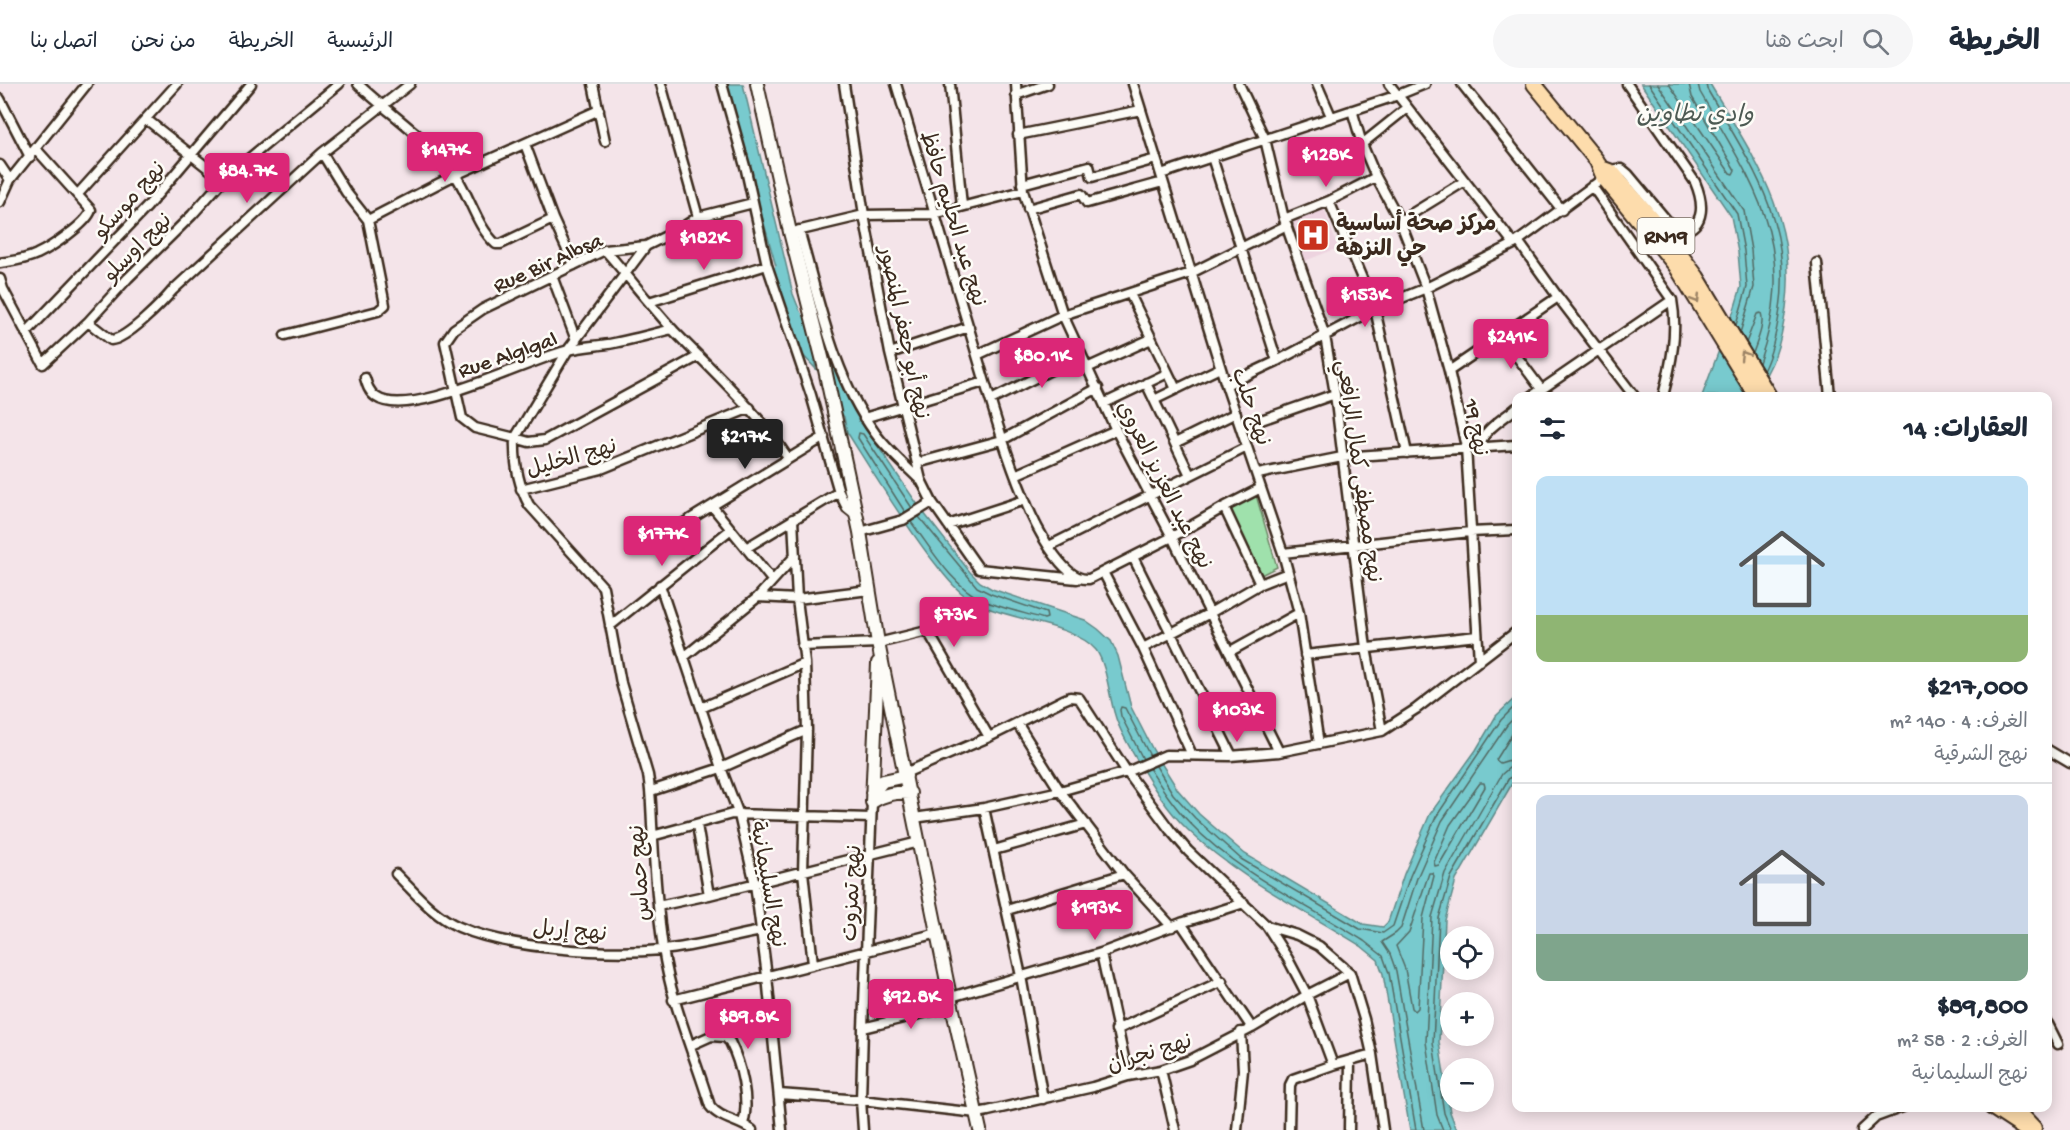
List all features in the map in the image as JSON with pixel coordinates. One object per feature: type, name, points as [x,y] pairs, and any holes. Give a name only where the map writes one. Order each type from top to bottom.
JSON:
[{"type":"main road","name":"RN19","points":[[1534,84],[1606,172],[1684,259],[1754,392]]},
{"type":"main road","points":[[756,88],[795,231],[856,513],[879,646],[980,1130]]},
{"type":"main road","name":"RN19","points":[[1715,318],[1766,392]]},
{"type":"main road","points":[[872,797],[879,646]]},
{"type":"main road","points":[[872,797],[878,784],[906,775]]},
{"type":"main road","points":[[872,797],[909,793]]},
{"type":"main road","points":[[1999,1112],[2026,1130]]},
{"type":"main road","points":[[2019,1112],[2035,1130]]},
{"type":"street","points":[[0,202],[10,180],[87,84]]},
{"type":"street","points":[[78,194],[123,141],[177,84]]},
{"type":"street","name":"نهج موسكو","points":[[26,333],[147,207],[251,84]]},
{"type":"street","name":"نهج اوسلو","points":[[26,333],[43,364],[88,322],[223,180],[339,84]]},
{"type":"street","points":[[358,84],[432,150],[455,175],[484,228],[496,244],[501,244],[553,219]]},
{"type":"street","points":[[88,322],[105,338],[116,340],[159,307],[173,290],[322,153],[410,84]]},
{"type":"street","points":[[593,84],[605,141]]},
{"type":"street","points":[[661,84],[698,217]]},
{"type":"street","points":[[722,84],[767,265],[802,366],[840,492],[846,508],[856,513]]},
{"type":"street","name":"نهج أبو جعفر المنصور","points":[[844,84],[864,215],[890,353],[921,480],[932,502],[979,569],[1087,579]]},
{"type":"street","name":"نهج عبد الحليم حافظ","points":[[896,84],[984,382],[1015,475],[1049,546],[1067,571],[1075,577],[1087,579]]},
{"type":"street","points":[[950,84],[962,206]]},
{"type":"street","name":"نهج عبد العزيز العروي","points":[[1016,84],[1023,187],[1063,315],[1116,430],[1173,537],[1279,752]]},
{"type":"street","points":[[1016,95],[1048,84]]},
{"type":"street","name":"نهج حلب","points":[[1133,84],[1226,385],[1283,553],[1299,613],[1319,744]]},
{"type":"street","name":"نهج مصطفى كمال الرافعي","points":[[1239,84],[1265,139],[1285,222],[1325,336],[1335,394],[1366,648],[1382,731]]},
{"type":"street","points":[[1317,84],[1331,116]]},
{"type":"street","points":[[1389,84],[1516,242],[1631,392]]},
{"type":"street","points":[[1028,208],[1081,194],[1087,203],[1162,178],[1212,157],[1425,84]]},
{"type":"street","points":[[1462,84],[1562,210]]},
{"type":"street","points":[[1226,385],[1375,309],[1426,288],[1516,242],[1562,210],[1606,172],[1618,168],[1626,172],[1674,229],[1681,232],[1686,231],[1697,223],[1701,215],[1701,201],[1695,182],[1627,84]]},
{"type":"street","points":[[0,99],[30,157]]},
{"type":"street","points":[[1362,144],[1407,108]]},
{"type":"street","points":[[368,220],[455,175],[599,110]]},
{"type":"street","points":[[1018,135],[1141,110]]},
{"type":"street","name":"نهج 19","points":[[1352,110],[1362,144],[1376,177],[1400,221],[1426,288],[1449,371],[1466,447],[1479,661]]},
{"type":"street","points":[[146,119],[223,180]]},
{"type":"street","points":[[525,144],[553,219],[574,265]]},
{"type":"street","points":[[0,263],[35,255],[81,224],[91,210],[36,149]]},
{"type":"street","points":[[285,335],[378,311],[385,305],[368,220],[346,192],[322,153]]},
{"type":"street","points":[[1212,157],[1276,361]]},
{"type":"street","points":[[921,480],[876,436],[846,385],[795,231],[864,215],[934,214],[1089,166],[1092,177],[1156,159]]},
{"type":"street","points":[[0,165],[10,180]]},
{"type":"street","points":[[977,355],[1063,315],[1191,273],[1240,249],[1285,222],[1376,177]]},
{"type":"street","points":[[1400,221],[1465,181]]},
{"type":"street","points":[[1592,186],[1672,300],[1675,313],[1674,335],[1664,392]]},
{"type":"street","points":[[1329,201],[1375,309],[1407,453]]},
{"type":"street","name":"Rue Bir Albsa","points":[[699,356],[545,440],[529,442],[475,428],[462,418],[457,390],[445,350],[447,336],[468,318],[605,250],[646,246],[698,217],[753,203]]},
{"type":"street","points":[[521,489],[516,464],[515,438],[568,350],[646,246]]},
{"type":"street","points":[[605,250],[672,329],[750,408],[788,458]]},
{"type":"street","points":[[1817,262],[1830,392]]},
{"type":"street","points":[[649,302],[767,265]]},
{"type":"street","points":[[552,276],[576,340]]},
{"type":"street","points":[[0,279],[26,333]]},
{"type":"street","points":[[1130,294],[1176,390]]},
{"type":"street","points":[[1449,371],[1558,297]]},
{"type":"street","points":[[1537,392],[1672,300]]},
{"type":"street","points":[[890,353],[969,327]]},
{"type":"street","name":"Rue Alglgal","points":[[364,378],[373,394],[381,399],[423,400],[568,350],[616,343],[672,329]]},
{"type":"street","points":[[1501,335],[1541,389]]},
{"type":"street","points":[[1088,368],[1151,339]]},
{"type":"street","points":[[991,400],[1081,355]]},
{"type":"street","points":[[1154,400],[1221,368]]},
{"type":"street","points":[[1105,403],[1168,373]]},
{"type":"street","points":[[864,418],[984,382]]},
{"type":"street","points":[[1146,383],[1190,475]]},
{"type":"street","points":[[917,464],[1002,440],[1098,388]]},
{"type":"street","points":[[1241,428],[1335,394]]},
{"type":"street","name":"نهج الخليل","points":[[603,587],[529,505],[521,489],[601,469],[750,408]]},
{"type":"street","points":[[1480,446],[1484,436],[1512,412]]},
{"type":"street","points":[[1174,443],[1236,413]]},
{"type":"street","points":[[1015,475],[1116,430]]},
{"type":"street","points":[[679,526],[824,437]]},
{"type":"street","points":[[1258,474],[1342,457],[1512,445]]},
{"type":"street","points":[[1049,546],[1247,447]]},
{"type":"street","points":[[1087,579],[1133,558],[1261,488]]},
{"type":"street","points":[[746,548],[840,492]]},
{"type":"street","points":[[948,525],[1025,500]]},
{"type":"street","points":[[860,532],[903,520],[932,502]]},
{"type":"street","points":[[712,506],[772,580]]},
{"type":"street","points":[[1224,507],[1260,584]]},
{"type":"street","points":[[793,519],[797,599],[805,663],[807,730],[803,872],[813,964]]},
{"type":"street","points":[[610,626],[730,530]]},
{"type":"street","points":[[1283,553],[1470,532],[1512,530]]},
{"type":"street","points":[[684,657],[759,597],[795,556]]},
{"type":"street","points":[[1133,558],[1232,756]]},
{"type":"street","points":[[1102,572],[1143,648],[1192,755]]},
{"type":"street","points":[[1143,648],[1260,584],[1288,573]]},
{"type":"street","name":"نهج السليمانية","points":[[660,585],[721,768],[739,814],[755,884],[767,976],[782,1130]]},
{"type":"street","name":"نهج حماس","points":[[603,587],[621,683],[651,791],[658,906],[663,950],[674,1000],[710,1106],[715,1113],[752,1130]]},
{"type":"street","points":[[759,597],[797,599],[869,590]]},
{"type":"street","points":[[1229,652],[1299,613]]},
{"type":"street","points":[[802,646],[879,646],[923,632],[929,633],[989,737]]},
{"type":"street","points":[[914,818],[984,808],[1060,791],[1140,768],[1160,756],[1171,754],[1232,756],[1279,752],[1382,731],[1416,709],[1512,635]]},
{"type":"street","points":[[1305,655],[1477,636]]},
{"type":"street","points":[[701,708],[805,663]]},
{"type":"street","points":[[906,775],[1063,700],[1076,697],[1082,701],[1127,772],[1188,850],[1267,926],[1307,995],[1333,1065]]},
{"type":"street","points":[[1017,723],[1060,791],[1124,874],[1176,925],[1222,981],[1252,1028]]},
{"type":"street","points":[[651,791],[721,768],[807,730]]},
{"type":"street","points":[[2052,752],[2070,763]]},
{"type":"street","name":"نهج تمزوت","points":[[863,1130],[861,1100],[865,950],[872,797]]},
{"type":"street","points":[[984,808],[1021,976],[1043,1099]]},
{"type":"street","points":[[652,836],[697,825],[724,815],[871,818]]},
{"type":"street","points":[[994,850],[1086,824]]},
{"type":"street","points":[[697,825],[709,895]]},
{"type":"street","points":[[658,906],[870,856],[919,842]]},
{"type":"street","name":"نهج إربل","points":[[396,874],[438,914],[458,926],[483,935],[530,945],[613,951],[663,950],[761,931]]},
{"type":"street","points":[[1007,910],[1124,874]]},
{"type":"street","points":[[863,1028],[952,1002],[1021,976],[1101,952],[1244,903]]},
{"type":"street","points":[[1267,926],[1297,935],[1319,946],[1350,973],[1372,1054],[1383,1130]]},
{"type":"street","points":[[674,1000],[938,933]]},
{"type":"street","points":[[1101,952],[1128,1076]]},
{"type":"street","name":"نهج نجران","points":[[779,1094],[861,1100],[977,1113],[1161,1070],[1190,1060],[1350,973]]},
{"type":"street","points":[[1116,1029],[1222,981]]},
{"type":"street","points":[[1237,1130],[1243,1070],[1241,1032]]},
{"type":"street","points":[[2052,1032],[2058,1044]]},
{"type":"street","points":[[691,1045],[711,1036],[725,1037],[730,1041],[742,1084],[745,1112],[743,1124]]},
{"type":"street","points":[[1289,1130],[1290,1085],[1293,1079],[1372,1054]]},
{"type":"street","points":[[1349,1130],[1350,1061]]},
{"type":"street","points":[[1161,1070],[1175,1130]]},
{"type":"street","points":[[1862,1130],[1876,1117],[1890,1112]]},
{"type":"shaded area","name":"مركز صحة أساسية حي النزهة","points":[[1324,209],[1338,248],[1302,262],[1289,222]]},
{"type":"green space","points":[[1256,495],[1277,567],[1259,576],[1227,509]]},
{"type":"water","points":[[725,84],[743,84],[793,294],[809,334],[816,369],[800,352]]},
{"type":"water","name":"وادي تطاوين","points":[[1641,84],[1710,84],[1742,137],[1769,190],[1786,246],[1788,276],[1786,308],[1776,354],[1766,374],[1755,392],[1703,392],[1741,287],[1738,252],[1731,216]]},
{"type":"water","points":[[829,355],[862,423],[920,508],[970,572],[992,589],[1085,620],[1098,629],[1111,641],[1118,656],[1131,707],[1153,750],[1178,790],[1199,814],[1245,854],[1363,924],[1383,927],[1388,922],[1404,874],[1430,814],[1476,750],[1496,716],[1512,701],[1512,784],[1456,880],[1445,926],[1440,926],[1440,980],[1442,980],[1439,1042],[1442,1058],[1440,1112],[1450,1112],[1457,1130],[1410,1130],[1383,974],[1378,960],[1361,946],[1249,878],[1207,847],[1180,822],[1154,787],[1122,732],[1113,708],[1103,664],[1096,650],[1086,641],[1058,628],[978,604],[956,588],[927,553],[886,493],[847,432],[844,417],[838,408]]},
{"type":"waterway","points":[[779,273],[786,303],[823,361]]},
{"type":"place","name":"مركز صحة أساسية حي النزهة","points":[[1313,235]]}]
